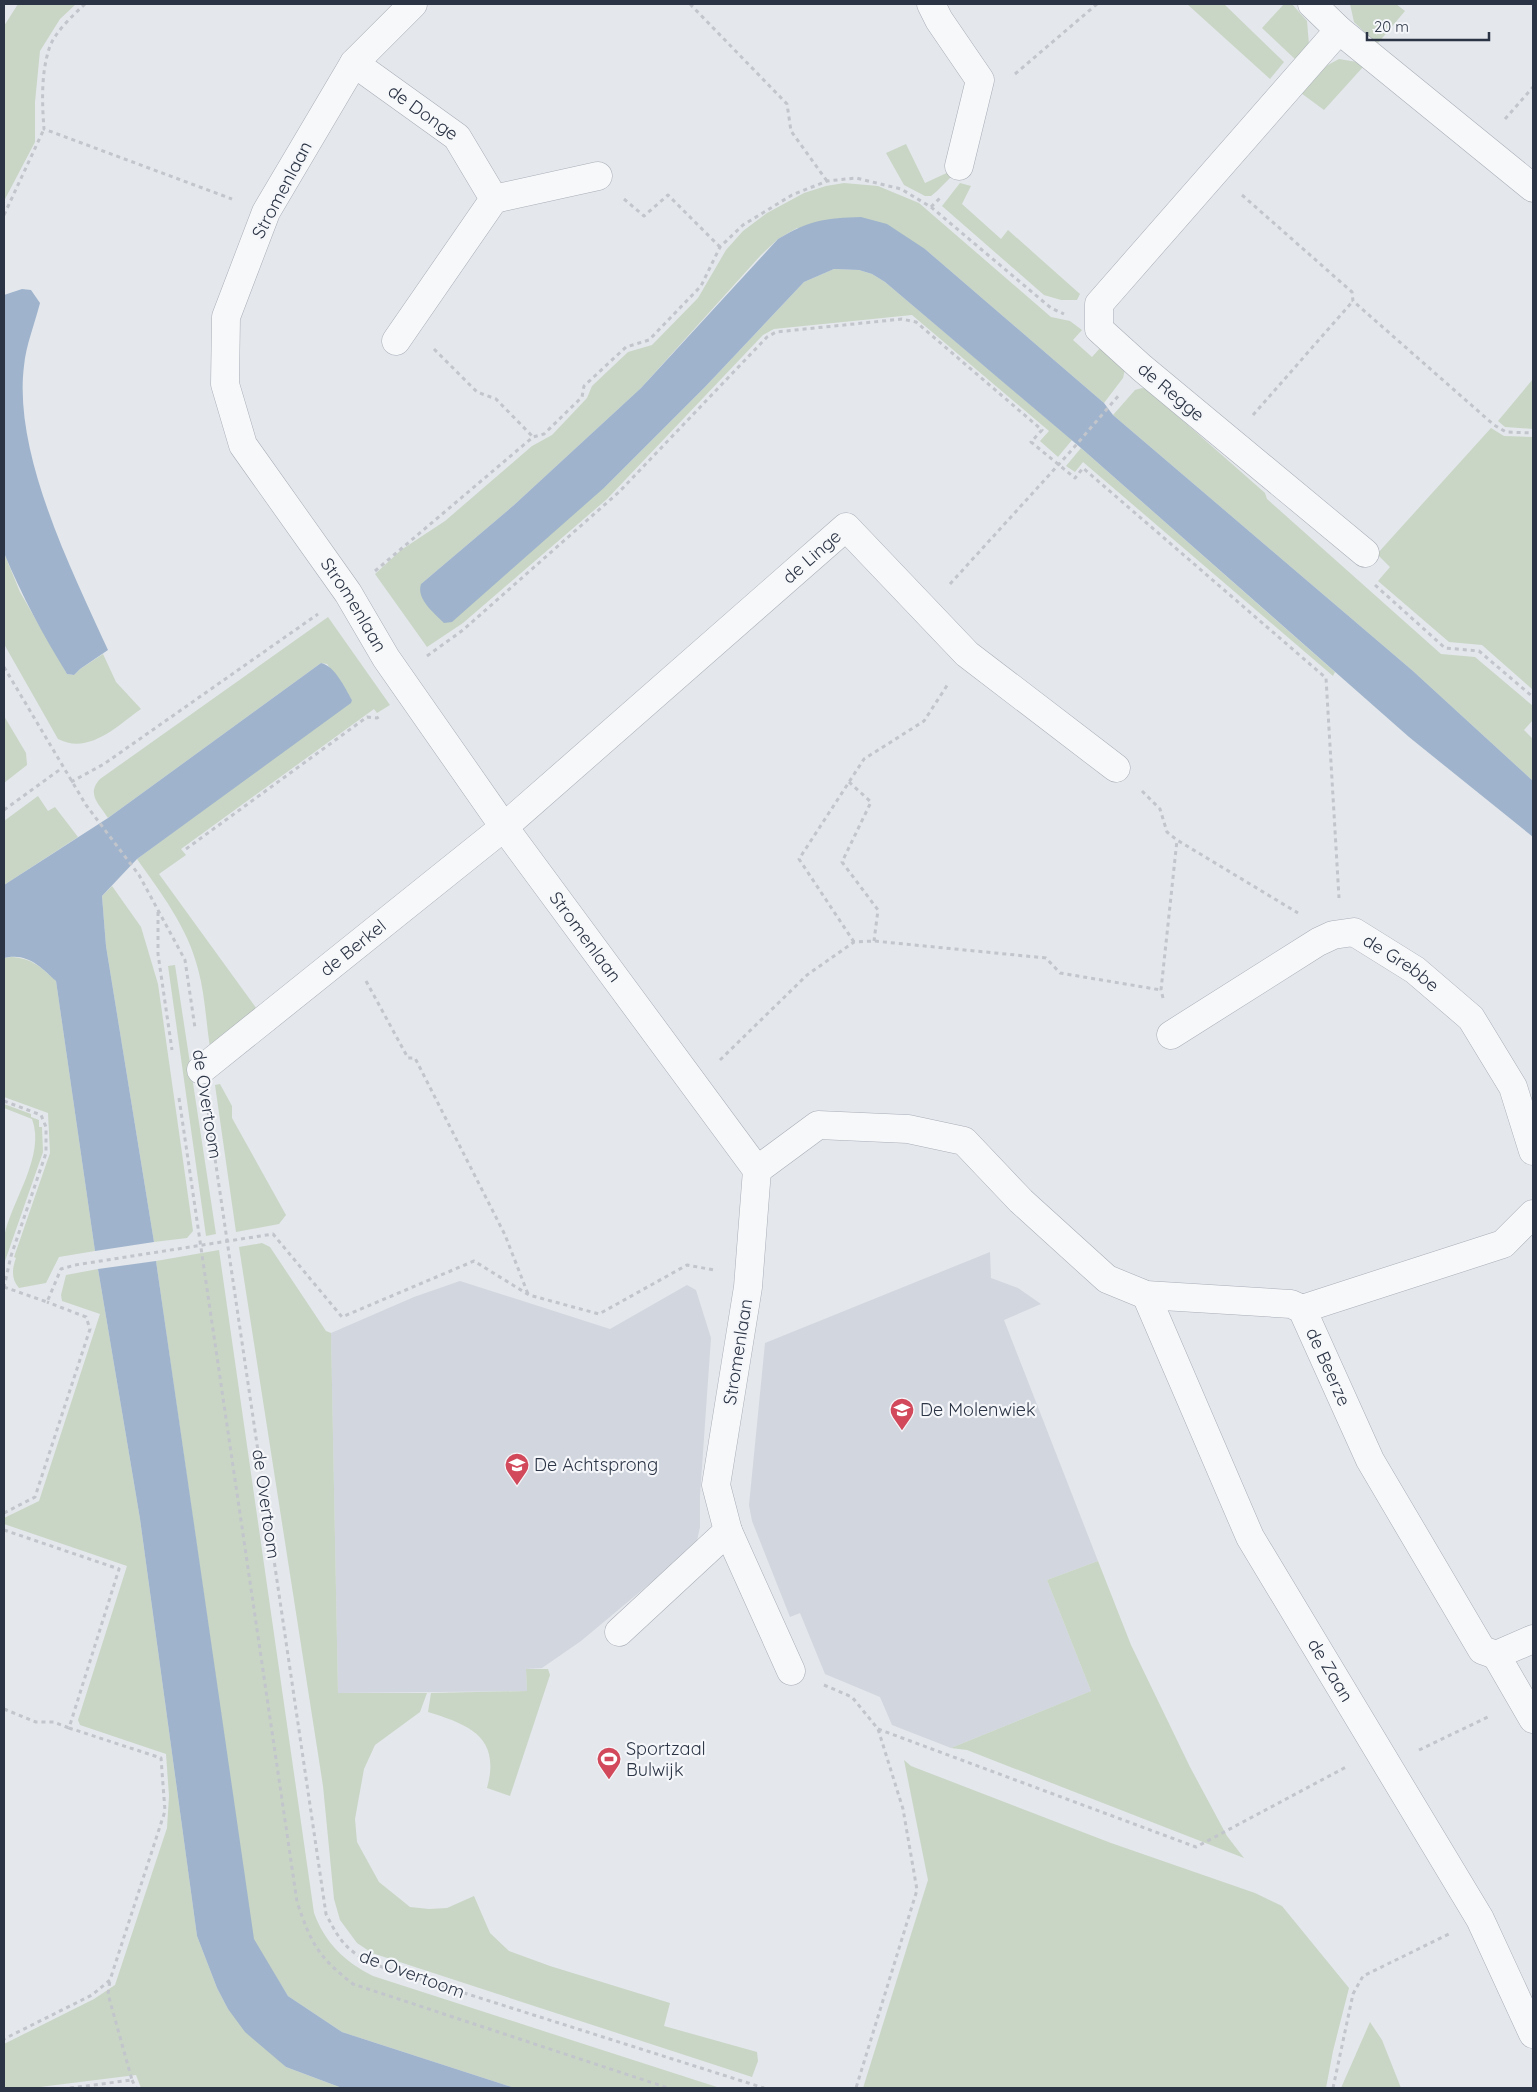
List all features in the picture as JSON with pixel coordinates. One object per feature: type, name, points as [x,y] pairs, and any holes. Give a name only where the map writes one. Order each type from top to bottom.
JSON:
[{"type":"street","name":"Stromenlaan","points":[[413,4],[354,63],[266,212],[226,316],[225,384],[243,445],[348,593],[386,658],[504,827],[696,1084],[757,1170],[748,1287],[716,1485],[728,1531],[791,1671]]},
{"type":"street","points":[[931,4],[939,20],[980,80],[959,166]]},
{"type":"street","points":[[1312,4],[1341,17],[1482,146],[1533,188]]},
{"type":"street","points":[[1099,329],[1099,304],[1215,172],[1341,17]]},
{"type":"street","name":"de Donge","points":[[354,63],[457,137],[494,199]]},
{"type":"street","points":[[403,332],[494,199],[598,176]]},
{"type":"street","name":"de Regge","points":[[1099,329],[1365,553]]},
{"type":"street","name":"de Linge","points":[[504,827],[846,527],[967,654],[1116,768]]},
{"type":"street","name":"de Berkel","points":[[202,1070],[504,827]]},
{"type":"street","name":"de Grebbe","points":[[1337,934],[1354,932],[1415,970],[1472,1018],[1513,1087],[1533,1152]]},
{"type":"street","points":[[1171,1035],[1337,934]]},
{"type":"street","name":"de Beerze","points":[[757,1170],[818,1125],[908,1129],[964,1141],[1021,1201],[1107,1279],[1146,1296],[1291,1304],[1302,1309],[1370,1460],[1482,1650],[1496,1655]]},
{"type":"street","points":[[1302,1309],[1503,1244],[1533,1214]]},
{"type":"street","name":"de Zaan","points":[[1146,1296],[1250,1537],[1480,1919],[1533,2034]]},
{"type":"street","points":[[619,1632],[728,1531]]},
{"type":"street","points":[[1528,1710],[1496,1655],[1533,1639]]},
{"type":"path","points":[[4,216],[44,129],[42,107],[43,80],[49,47],[70,18],[85,4]]},
{"type":"path","points":[[690,4],[786,104],[791,131],[827,181]]},
{"type":"path","points":[[980,80],[1012,77],[1097,4]]},
{"type":"path","points":[[1482,146],[1533,88]]},
{"type":"path","points":[[44,129],[266,212]]},
{"type":"path","points":[[1215,172],[1352,292],[1353,301],[1494,425],[1506,432],[1533,433]]},
{"type":"path","points":[[598,176],[644,216],[668,195],[720,247]]},
{"type":"path","points":[[72,782],[104,764],[348,593],[533,437],[544,434],[582,397],[584,386],[626,347],[649,340],[701,286],[720,247],[743,225],[792,195],[827,181],[856,178],[902,189],[931,207],[1051,308],[1099,329]]},
{"type":"path","points":[[1231,441],[1353,301]]},
{"type":"path","points":[[186,849],[367,717],[377,718],[406,685],[463,630],[619,492],[767,337],[776,332],[902,319],[916,322],[1042,430],[1032,442],[1058,466],[1075,478],[1084,468],[1326,678],[1337,934]]},
{"type":"path","points":[[403,332],[476,392],[496,399],[533,437]]},
{"type":"path","points":[[926,611],[1058,466],[1114,401]]},
{"type":"path","points":[[1365,553],[1376,586],[1446,648],[1479,651],[1533,697]]},
{"type":"path","points":[[854,942],[799,859],[864,759],[924,721],[967,654]]},
{"type":"path","name":"de Overtoom","points":[[4,667],[62,768],[86,805],[138,875],[185,960],[228,1240],[326,1914],[338,1939],[355,1955],[379,1966],[764,2088]]},
{"type":"path","points":[[4,810],[62,768]]},
{"type":"path","points":[[1116,768],[1160,808],[1167,832],[1177,840],[1337,934]]},
{"type":"path","points":[[849,782],[871,802],[842,862],[878,910],[874,941]]},
{"type":"path","points":[[1171,1035],[1161,990],[1177,840]]},
{"type":"path","points":[[158,910],[158,954],[172,1051]]},
{"type":"path","points":[[696,1084],[807,975],[854,942],[874,941],[1046,958],[1060,973],[1161,990]]},
{"type":"path","points":[[350,952],[408,1058],[415,1058],[505,1235],[528,1295]]},
{"type":"path","points":[[178,1090],[297,1902],[310,1939],[332,1968],[353,1984],[668,2088]]},
{"type":"path","points":[[4,1102],[41,1116],[46,1127],[46,1153],[11,1256],[4,1287],[86,1317],[90,1329],[34,1498],[4,1513]]},
{"type":"path","points":[[47,1302],[61,1269],[75,1265],[273,1234],[342,1317],[474,1261],[528,1295],[599,1314],[687,1265],[717,1270],[748,1287]]},
{"type":"path","points":[[4,1530],[119,1569],[69,1728]]},
{"type":"path","points":[[791,1671],[852,1697],[878,1729],[903,1810],[916,1890],[856,2088]]},
{"type":"path","points":[[4,1710],[36,1722],[54,1722],[161,1758],[165,1811],[110,1980],[108,1994],[132,2080],[136,2088]]},
{"type":"path","points":[[878,1729],[1196,1847],[1378,1750],[1400,1758],[1528,1710]]},
{"type":"path","points":[[1333,2088],[1353,1994],[1363,1976],[1480,1919]]},
{"type":"path","points":[[4,2039],[92,1995],[110,1980]]},
{"type":"path","points":[[70,2088],[132,2080]]},
{"type":"shaded area","name":"De Molenwiek","points":[[990,1252],[991,1278],[1018,1288],[1041,1304],[1004,1320],[1098,1561],[1047,1580],[1091,1691],[951,1748],[892,1725],[880,1697],[825,1674],[800,1613],[790,1617],[752,1521],[749,1505],[765,1343]]},
{"type":"shaded area","name":"De Achtsprong","points":[[460,1281],[610,1329],[687,1285],[696,1290],[711,1338],[700,1495],[700,1527],[696,1545],[581,1641],[542,1668],[526,1669],[527,1691],[338,1693],[331,1333],[414,1297]]},
{"type":"green space","points":[[18,4],[76,4],[60,19],[40,51],[35,102],[35,142],[4,201],[4,26]]},
{"type":"green space","points":[[1187,4],[1224,4],[1284,62],[1270,79]]},
{"type":"green space","points":[[1284,4],[1292,4],[1307,21],[1309,45],[1296,60],[1262,28]]},
{"type":"green space","points":[[1350,4],[1396,4],[1405,11],[1376,43],[1354,22]]},
{"type":"green space","points":[[1339,59],[1357,62],[1363,67],[1324,110],[1301,93],[1326,66]]},
{"type":"green space","points":[[906,144],[925,183],[951,171],[954,174],[931,196],[925,196],[904,185],[886,153]]},
{"type":"green space","points":[[844,183],[878,186],[919,203],[1051,317],[1070,321],[1082,330],[1073,340],[1092,357],[1101,347],[1125,369],[1123,378],[1104,403],[925,249],[797,228],[778,239],[761,255],[641,388],[514,505],[421,584],[605,487],[705,387],[804,282],[834,269],[859,270],[872,274],[885,282],[1072,440],[1058,457],[1040,441],[1049,431],[912,315],[774,329],[763,335],[607,499],[463,623],[427,647],[375,574],[401,550],[445,521],[532,446],[552,435],[587,398],[592,386],[628,352],[652,345],[698,298],[726,250],[743,231],[767,213],[804,193]]},
{"type":"green space","points":[[960,183],[971,186],[962,204],[1001,239],[1008,230],[1080,294],[1077,300],[1061,300],[1044,295],[942,206]]},
{"type":"green space","points":[[1533,379],[1533,429],[1505,427],[1498,421]]},
{"type":"green space","points":[[1147,389],[1265,493],[1267,499],[1441,654],[1475,657],[1533,706],[1533,720],[1524,730],[1533,739],[1533,781],[1413,671],[1113,415],[1135,390]]},
{"type":"green space","points":[[1491,428],[1504,436],[1533,437],[1533,690],[1482,645],[1449,642],[1378,581],[1390,567],[1377,554]]},
{"type":"green space","points":[[1081,448],[1335,672],[1333,676],[1083,462],[1075,472],[1066,466]]},
{"type":"green space","points":[[4,553],[20,592],[67,674],[74,675],[103,654],[116,682],[141,709],[112,730],[92,741],[69,743],[58,739],[4,644]]},
{"type":"green space","points":[[328,617],[390,705],[377,713],[374,709],[181,849],[186,855],[159,874],[259,1012],[210,1048],[202,988],[188,939],[173,911],[137,859],[352,700],[327,664],[321,663],[108,818],[95,799],[94,789],[100,779]]},
{"type":"green space","points":[[4,716],[26,753],[27,765],[4,783]]},
{"type":"green space","points":[[38,796],[48,811],[55,807],[78,837],[4,885],[4,821]]},
{"type":"green space","points":[[112,886],[141,927],[158,984],[193,1231],[187,1238],[154,1242],[106,946],[102,896]]},
{"type":"green space","points":[[11,957],[31,961],[46,971],[56,981],[95,1251],[59,1257],[46,1283],[19,1288],[13,1277],[16,1258],[14,1257],[50,1153],[48,1113],[4,1097],[4,958]]},
{"type":"green space","points":[[175,965],[216,1234],[206,1236],[168,966]]},
{"type":"green space","points":[[220,1084],[232,1106],[232,1118],[286,1215],[279,1224],[236,1232],[215,1085]]},
{"type":"green space","points":[[4,1104],[31,1114],[31,1117],[39,1120],[39,1127],[42,1127],[43,1152],[4,1264],[4,1237],[31,1163],[35,1148],[35,1133],[32,1119],[4,1108]]},
{"type":"green space","points":[[262,1243],[270,1247],[326,1331],[331,1333],[338,1693],[427,1693],[420,1712],[375,1745],[364,1769],[355,1819],[357,1842],[379,1882],[410,1907],[447,1908],[474,1896],[490,1933],[509,1951],[550,1966],[670,2003],[664,2026],[757,2052],[758,2061],[752,2077],[372,1953],[357,1943],[340,1920],[334,1899],[323,1786],[239,1247]]},
{"type":"green space","points":[[219,1250],[314,1913],[324,1934],[345,1958],[373,1976],[720,2088],[515,2088],[342,2032],[288,1996],[253,1939],[156,1261]]},
{"type":"green space","points":[[98,1269],[140,1519],[197,1936],[217,1988],[228,2009],[286,2067],[342,2088],[141,2088],[136,2075],[32,2088],[4,2088],[4,2044],[94,1999],[115,1985],[167,1828],[169,1796],[166,1754],[80,1725],[78,1720],[127,1566],[4,1524],[4,1518],[39,1501],[100,1314],[62,1301],[61,1295],[66,1275]]},
{"type":"green space","points":[[1098,1561],[1131,1645],[1190,1767],[1227,1836],[1244,1858],[967,1750],[951,1748],[1091,1691],[1047,1580]]},
{"type":"green space","points":[[526,1669],[548,1669],[550,1675],[510,1796],[487,1788],[490,1756],[486,1745],[478,1736],[469,1728],[457,1722],[428,1712],[431,1693],[527,1691]]},
{"type":"green space","points":[[904,1760],[911,1766],[1111,1843],[1255,1893],[1282,1906],[1349,1988],[1326,2088],[863,2088],[928,1880]]},
{"type":"green space","points":[[1370,2022],[1382,2040],[1401,2088],[1341,2088]]},
{"type":"water","points":[[861,217],[887,224],[925,249],[1104,403],[1113,415],[1413,671],[1533,781],[1533,837],[1409,737],[1081,448],[885,282],[872,274],[859,270],[834,269],[804,282],[705,387],[605,487],[452,622],[444,623],[431,610],[421,595],[421,584],[514,505],[641,388],[778,239],[818,221]]},
{"type":"water","points":[[22,289],[31,290],[40,303],[25,358],[23,400],[27,436],[36,474],[63,549],[108,650],[74,675],[67,674],[50,645],[4,553],[4,295]]},
{"type":"water","points":[[321,663],[331,668],[339,678],[352,700],[351,703],[137,859],[102,896],[106,946],[154,1242],[95,1251],[56,981],[39,966],[27,959],[20,957],[4,958],[4,885],[108,818]]},
{"type":"water","points":[[156,1261],[254,1939],[288,1996],[342,2032],[515,2088],[342,2088],[286,2067],[245,2032],[228,2009],[217,1988],[197,1936],[140,1519],[98,1269]]},
{"type":"place","name":"De Molenwiek","points":[[902,1431]]},
{"type":"place","name":"De Achtsprong","points":[[517,1486]]},
{"type":"place","name":"Sportzaal Bulwijk","points":[[609,1780]]}]
